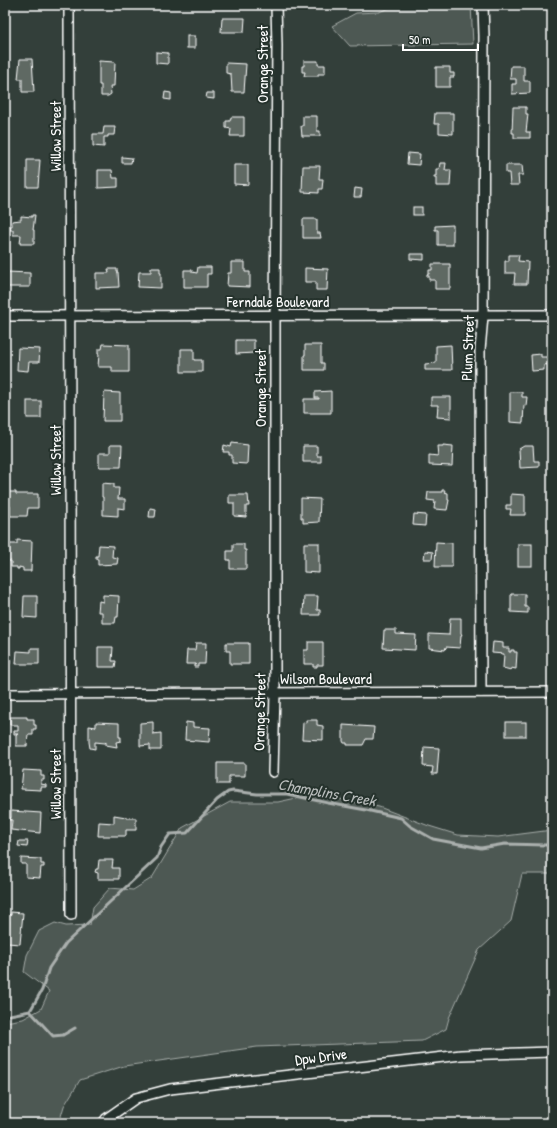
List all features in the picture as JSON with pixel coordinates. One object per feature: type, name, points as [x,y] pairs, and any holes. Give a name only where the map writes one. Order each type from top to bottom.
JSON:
[{"type":"street","name":"Willow Street","points":[[69,5],[71,915]]},
{"type":"street","name":"Orange Street","points":[[273,772],[275,693],[276,5]]},
{"type":"street","name":"Plum Street","points":[[481,692],[480,350],[483,316],[483,5]]},
{"type":"street","name":"Ferndale Boulevard","points":[[5,316],[552,315]]},
{"type":"street","name":"Wilson Boulevard","points":[[5,694],[552,692]]},
{"type":"street","name":"Dpw Drive","points":[[103,1123],[106,1119],[136,1098],[170,1089],[461,1055],[552,1052]]},
{"type":"shaded area","points":[[397,5],[471,5],[473,44],[350,46],[332,26],[356,13],[379,12]]},
{"type":"shaded area","points":[[315,794],[379,807],[429,826],[458,835],[498,837],[552,830],[552,874],[522,874],[511,921],[479,950],[449,1018],[446,1029],[422,1041],[257,1047],[124,1066],[80,1080],[64,1106],[59,1123],[5,1123],[5,1022],[23,1019],[41,1009],[49,991],[24,972],[27,955],[39,931],[55,923],[66,926],[90,925],[93,907],[110,888],[133,890],[152,878],[182,828],[230,802],[278,802]]},
{"type":"building","points":[[5,10],[7,10],[7,24],[5,24]]},
{"type":"building","points":[[222,18],[245,18],[244,32],[221,32]]},
{"type":"building","points":[[187,36],[195,36],[195,48],[187,48]]},
{"type":"building","points":[[156,52],[168,53],[168,64],[156,63]]},
{"type":"building","points":[[20,59],[32,59],[34,92],[22,92],[22,79],[18,79]]},
{"type":"building","points":[[99,61],[115,62],[114,86],[110,86],[111,94],[108,96],[101,96],[101,85],[99,85]]},
{"type":"building","points":[[304,61],[318,61],[318,65],[325,65],[325,74],[318,74],[318,76],[304,76],[305,72],[302,72],[302,66],[304,66]]},
{"type":"building","points":[[226,63],[246,64],[244,92],[232,92],[231,74],[226,73]]},
{"type":"building","points":[[511,66],[524,66],[524,81],[530,81],[530,93],[512,94],[512,84],[516,84],[516,79],[510,79]]},
{"type":"building","points":[[436,67],[450,67],[450,73],[454,73],[454,77],[450,77],[450,87],[436,87]]},
{"type":"building","points":[[165,92],[171,93],[171,100],[164,99]]},
{"type":"building","points":[[207,93],[214,93],[214,99],[206,98]]},
{"type":"building","points":[[513,107],[526,107],[526,114],[528,114],[526,132],[530,132],[530,138],[514,138],[514,133],[512,133]]},
{"type":"building","points":[[435,113],[453,113],[453,134],[439,133],[439,124],[434,124]]},
{"type":"building","points":[[303,116],[317,116],[317,131],[320,131],[320,136],[302,136],[301,126],[303,126]]},
{"type":"building","points":[[231,117],[244,117],[244,136],[230,136],[231,129],[226,128],[226,121],[230,121]]},
{"type":"building","points":[[104,127],[115,127],[114,135],[104,137],[104,147],[93,146],[93,134],[103,134]]},
{"type":"building","points":[[408,153],[420,154],[419,165],[407,164]]},
{"type":"building","points":[[122,157],[132,158],[131,163],[122,163]]},
{"type":"building","points":[[27,160],[40,160],[38,187],[27,187]]},
{"type":"building","points":[[440,163],[446,163],[445,170],[451,170],[450,186],[436,186],[436,178],[434,178],[434,176],[436,176],[436,169],[439,169]]},
{"type":"building","points":[[234,165],[248,165],[248,185],[234,184]]},
{"type":"building","points":[[506,165],[522,165],[523,175],[518,175],[519,185],[510,185],[509,173],[506,173]]},
{"type":"building","points":[[303,166],[320,166],[319,179],[323,179],[322,189],[319,189],[319,193],[302,192]]},
{"type":"building","points":[[98,170],[112,170],[113,178],[118,178],[118,187],[98,188]]},
{"type":"building","points":[[355,188],[362,189],[361,197],[354,197]]},
{"type":"building","points":[[413,207],[422,207],[422,215],[413,215]]},
{"type":"building","points":[[32,215],[35,215],[33,230],[34,244],[20,244],[21,235],[13,235],[13,230],[10,230],[12,221],[21,220],[21,216],[32,217]]},
{"type":"building","points":[[303,219],[317,219],[317,233],[320,233],[321,238],[303,238]]},
{"type":"building","points":[[453,225],[453,245],[438,245],[438,230],[435,230],[435,226]]},
{"type":"building","points":[[410,254],[424,254],[424,260],[410,259]]},
{"type":"building","points":[[509,255],[519,255],[518,261],[528,262],[527,284],[514,284],[515,273],[505,273],[505,261],[509,261]]},
{"type":"building","points":[[231,262],[245,262],[245,272],[250,272],[250,287],[227,286],[228,273],[231,273]]},
{"type":"building","points":[[432,264],[450,264],[450,289],[435,289],[435,280],[429,280],[429,276],[427,276],[427,274],[429,274],[429,270],[432,270]]},
{"type":"building","points":[[198,267],[211,267],[211,274],[207,274],[207,287],[184,287],[184,270],[192,270],[192,272],[197,273]]},
{"type":"building","points":[[151,268],[160,268],[161,288],[138,287],[139,272],[151,272]]},
{"type":"building","points":[[305,268],[328,269],[327,290],[316,290],[316,282],[305,282]]},
{"type":"building","points":[[108,269],[117,269],[119,287],[96,288],[96,273],[109,273]]},
{"type":"building","points":[[7,272],[30,273],[30,287],[7,287]]},
{"type":"building","points":[[236,340],[254,340],[254,353],[236,354]]},
{"type":"building","points":[[103,344],[129,345],[129,372],[112,372],[112,367],[98,367],[98,349],[102,349]]},
{"type":"building","points":[[305,345],[321,345],[321,363],[324,363],[324,370],[304,370]]},
{"type":"building","points":[[451,345],[452,370],[425,370],[425,364],[436,363],[436,346]]},
{"type":"building","points":[[18,348],[40,349],[39,362],[29,362],[28,371],[17,370]]},
{"type":"building","points":[[181,349],[194,349],[194,360],[202,360],[202,372],[181,372]]},
{"type":"building","points":[[541,354],[541,357],[552,357],[552,364],[544,365],[544,370],[532,371],[531,355]]},
{"type":"building","points":[[331,391],[331,413],[304,413],[304,399],[319,399],[315,398],[315,392]]},
{"type":"building","points":[[104,392],[120,393],[120,421],[103,421]]},
{"type":"building","points":[[510,392],[522,392],[522,397],[527,397],[526,406],[524,405],[523,423],[510,422]]},
{"type":"building","points":[[431,397],[451,397],[451,418],[437,417],[438,405],[431,405]]},
{"type":"building","points":[[27,401],[41,401],[41,418],[27,418]]},
{"type":"building","points":[[232,443],[248,445],[247,464],[232,463],[232,455],[229,455],[229,452],[223,452],[224,445],[231,447]]},
{"type":"building","points":[[110,445],[122,445],[121,467],[99,467],[99,453],[110,453]]},
{"type":"building","points":[[303,446],[317,446],[317,456],[321,456],[321,462],[303,462]]},
{"type":"building","points":[[437,446],[453,446],[452,466],[429,465],[429,455],[438,456]]},
{"type":"building","points":[[524,446],[533,446],[534,461],[539,461],[539,467],[520,468],[519,449]]},
{"type":"building","points":[[102,483],[114,484],[114,488],[119,488],[118,499],[125,499],[125,509],[118,508],[118,516],[103,515]]},
{"type":"building","points":[[442,490],[445,490],[444,492],[448,493],[449,500],[447,510],[434,509],[435,501],[427,500],[428,492],[442,492]]},
{"type":"building","points":[[5,492],[16,492],[16,494],[38,494],[38,508],[28,508],[27,516],[10,516],[10,506],[5,506]]},
{"type":"building","points":[[511,494],[525,495],[525,515],[510,515],[511,509],[506,509],[506,505],[511,505]]},
{"type":"building","points":[[229,495],[248,495],[249,506],[246,506],[246,517],[234,516],[234,503],[229,503]]},
{"type":"building","points":[[301,498],[320,499],[319,522],[303,523],[303,518],[301,518]]},
{"type":"building","points":[[150,508],[156,509],[155,517],[149,517]]},
{"type":"building","points":[[414,514],[426,515],[425,526],[413,525]]},
{"type":"building","points":[[17,540],[32,541],[31,571],[23,571],[23,568],[19,567],[19,569],[17,569],[17,567],[11,567],[11,561],[5,561],[5,544],[17,544]]},
{"type":"building","points":[[436,542],[452,543],[452,567],[435,567]]},
{"type":"building","points":[[304,543],[319,543],[319,573],[304,572]]},
{"type":"building","points":[[233,544],[244,544],[244,550],[246,550],[246,569],[230,569],[230,560],[227,560],[227,551],[233,551]]},
{"type":"building","points":[[518,544],[532,544],[532,566],[518,566]]},
{"type":"building","points":[[99,545],[113,546],[112,557],[118,558],[117,564],[98,565],[98,559],[96,559],[96,556],[98,556]]},
{"type":"building","points":[[425,551],[433,552],[432,559],[424,559]]},
{"type":"building","points":[[511,594],[525,594],[525,607],[528,607],[528,613],[511,612]]},
{"type":"building","points":[[103,595],[119,596],[118,617],[116,617],[115,623],[102,623],[102,612],[98,612],[99,601],[103,602]]},
{"type":"building","points":[[24,596],[37,596],[37,618],[23,617]]},
{"type":"building","points":[[304,596],[318,596],[317,610],[320,610],[320,615],[303,615]]},
{"type":"building","points":[[450,618],[461,618],[462,635],[460,648],[446,647],[445,650],[429,648],[429,634],[449,635]]},
{"type":"building","points":[[384,630],[396,630],[396,634],[416,635],[415,650],[383,648]]},
{"type":"building","points":[[308,642],[323,642],[323,665],[313,667],[313,664],[304,664],[304,650],[308,650]]},
{"type":"building","points":[[493,642],[503,643],[503,648],[509,648],[509,652],[514,650],[514,652],[517,652],[516,669],[511,668],[511,670],[503,668],[504,654],[492,653]]},
{"type":"building","points":[[196,643],[206,643],[205,664],[198,664],[198,667],[194,667],[196,664],[186,664],[187,650],[195,650]]},
{"type":"building","points":[[226,643],[249,643],[249,664],[230,664],[230,651],[226,651]]},
{"type":"building","points":[[98,647],[113,647],[112,661],[116,661],[115,667],[98,667]]},
{"type":"building","points":[[31,648],[39,648],[39,664],[16,664],[17,651],[31,652]]},
{"type":"building","points":[[5,653],[10,654],[10,664],[5,664]]},
{"type":"building","points":[[10,717],[27,717],[27,719],[34,719],[36,729],[33,729],[33,735],[28,735],[27,746],[16,746],[16,735],[18,734],[14,734],[14,731],[18,731],[18,725],[10,725]]},
{"type":"building","points":[[306,720],[317,720],[317,725],[323,726],[323,740],[302,739],[303,722],[306,723]]},
{"type":"building","points":[[96,722],[119,723],[119,737],[121,737],[121,741],[116,742],[117,747],[106,745],[106,742],[95,742],[95,749],[90,748],[89,726],[96,727]]},
{"type":"building","points":[[153,722],[153,734],[161,733],[161,750],[150,750],[150,745],[140,746],[140,723]]},
{"type":"building","points":[[186,722],[193,723],[193,727],[210,728],[209,742],[185,740]]},
{"type":"building","points":[[506,722],[526,722],[526,736],[506,736]]},
{"type":"building","points":[[343,725],[374,727],[373,739],[366,739],[363,745],[347,745],[347,743],[344,743],[343,741]]},
{"type":"building","points":[[424,747],[439,748],[437,774],[432,774],[433,767],[423,766]]},
{"type":"building","points":[[217,763],[245,763],[245,776],[229,776],[229,784],[217,784]]},
{"type":"building","points":[[23,770],[41,771],[41,776],[44,776],[44,780],[41,780],[41,784],[46,785],[46,787],[41,787],[41,790],[21,789]]},
{"type":"building","points":[[11,811],[41,813],[40,833],[11,830],[12,820],[9,820],[9,818],[11,818]]},
{"type":"building","points":[[114,815],[126,818],[136,818],[136,830],[126,830],[126,836],[98,836],[99,822],[114,823]]},
{"type":"building","points":[[19,841],[28,841],[27,847],[18,846]]},
{"type":"building","points":[[21,858],[41,859],[41,864],[44,864],[44,867],[41,867],[40,878],[26,877],[26,864],[21,864]]},
{"type":"building","points":[[99,860],[113,860],[112,868],[119,868],[119,879],[98,879],[98,873],[95,872],[96,869],[98,869]]},
{"type":"building","points":[[11,912],[23,913],[20,944],[7,943],[9,921],[5,921],[5,914],[11,915]]},
{"type":"waterway","name":"Champlins Creek","points":[[5,1016],[30,1011],[42,990],[49,968],[66,943],[157,858],[161,847],[170,834],[187,833],[217,800],[228,792],[287,794],[366,810],[401,818],[410,826],[433,839],[481,848],[505,844],[552,844]]},
{"type":"waterway","points":[[30,1011],[53,1036],[63,1035],[75,1028]]}]
